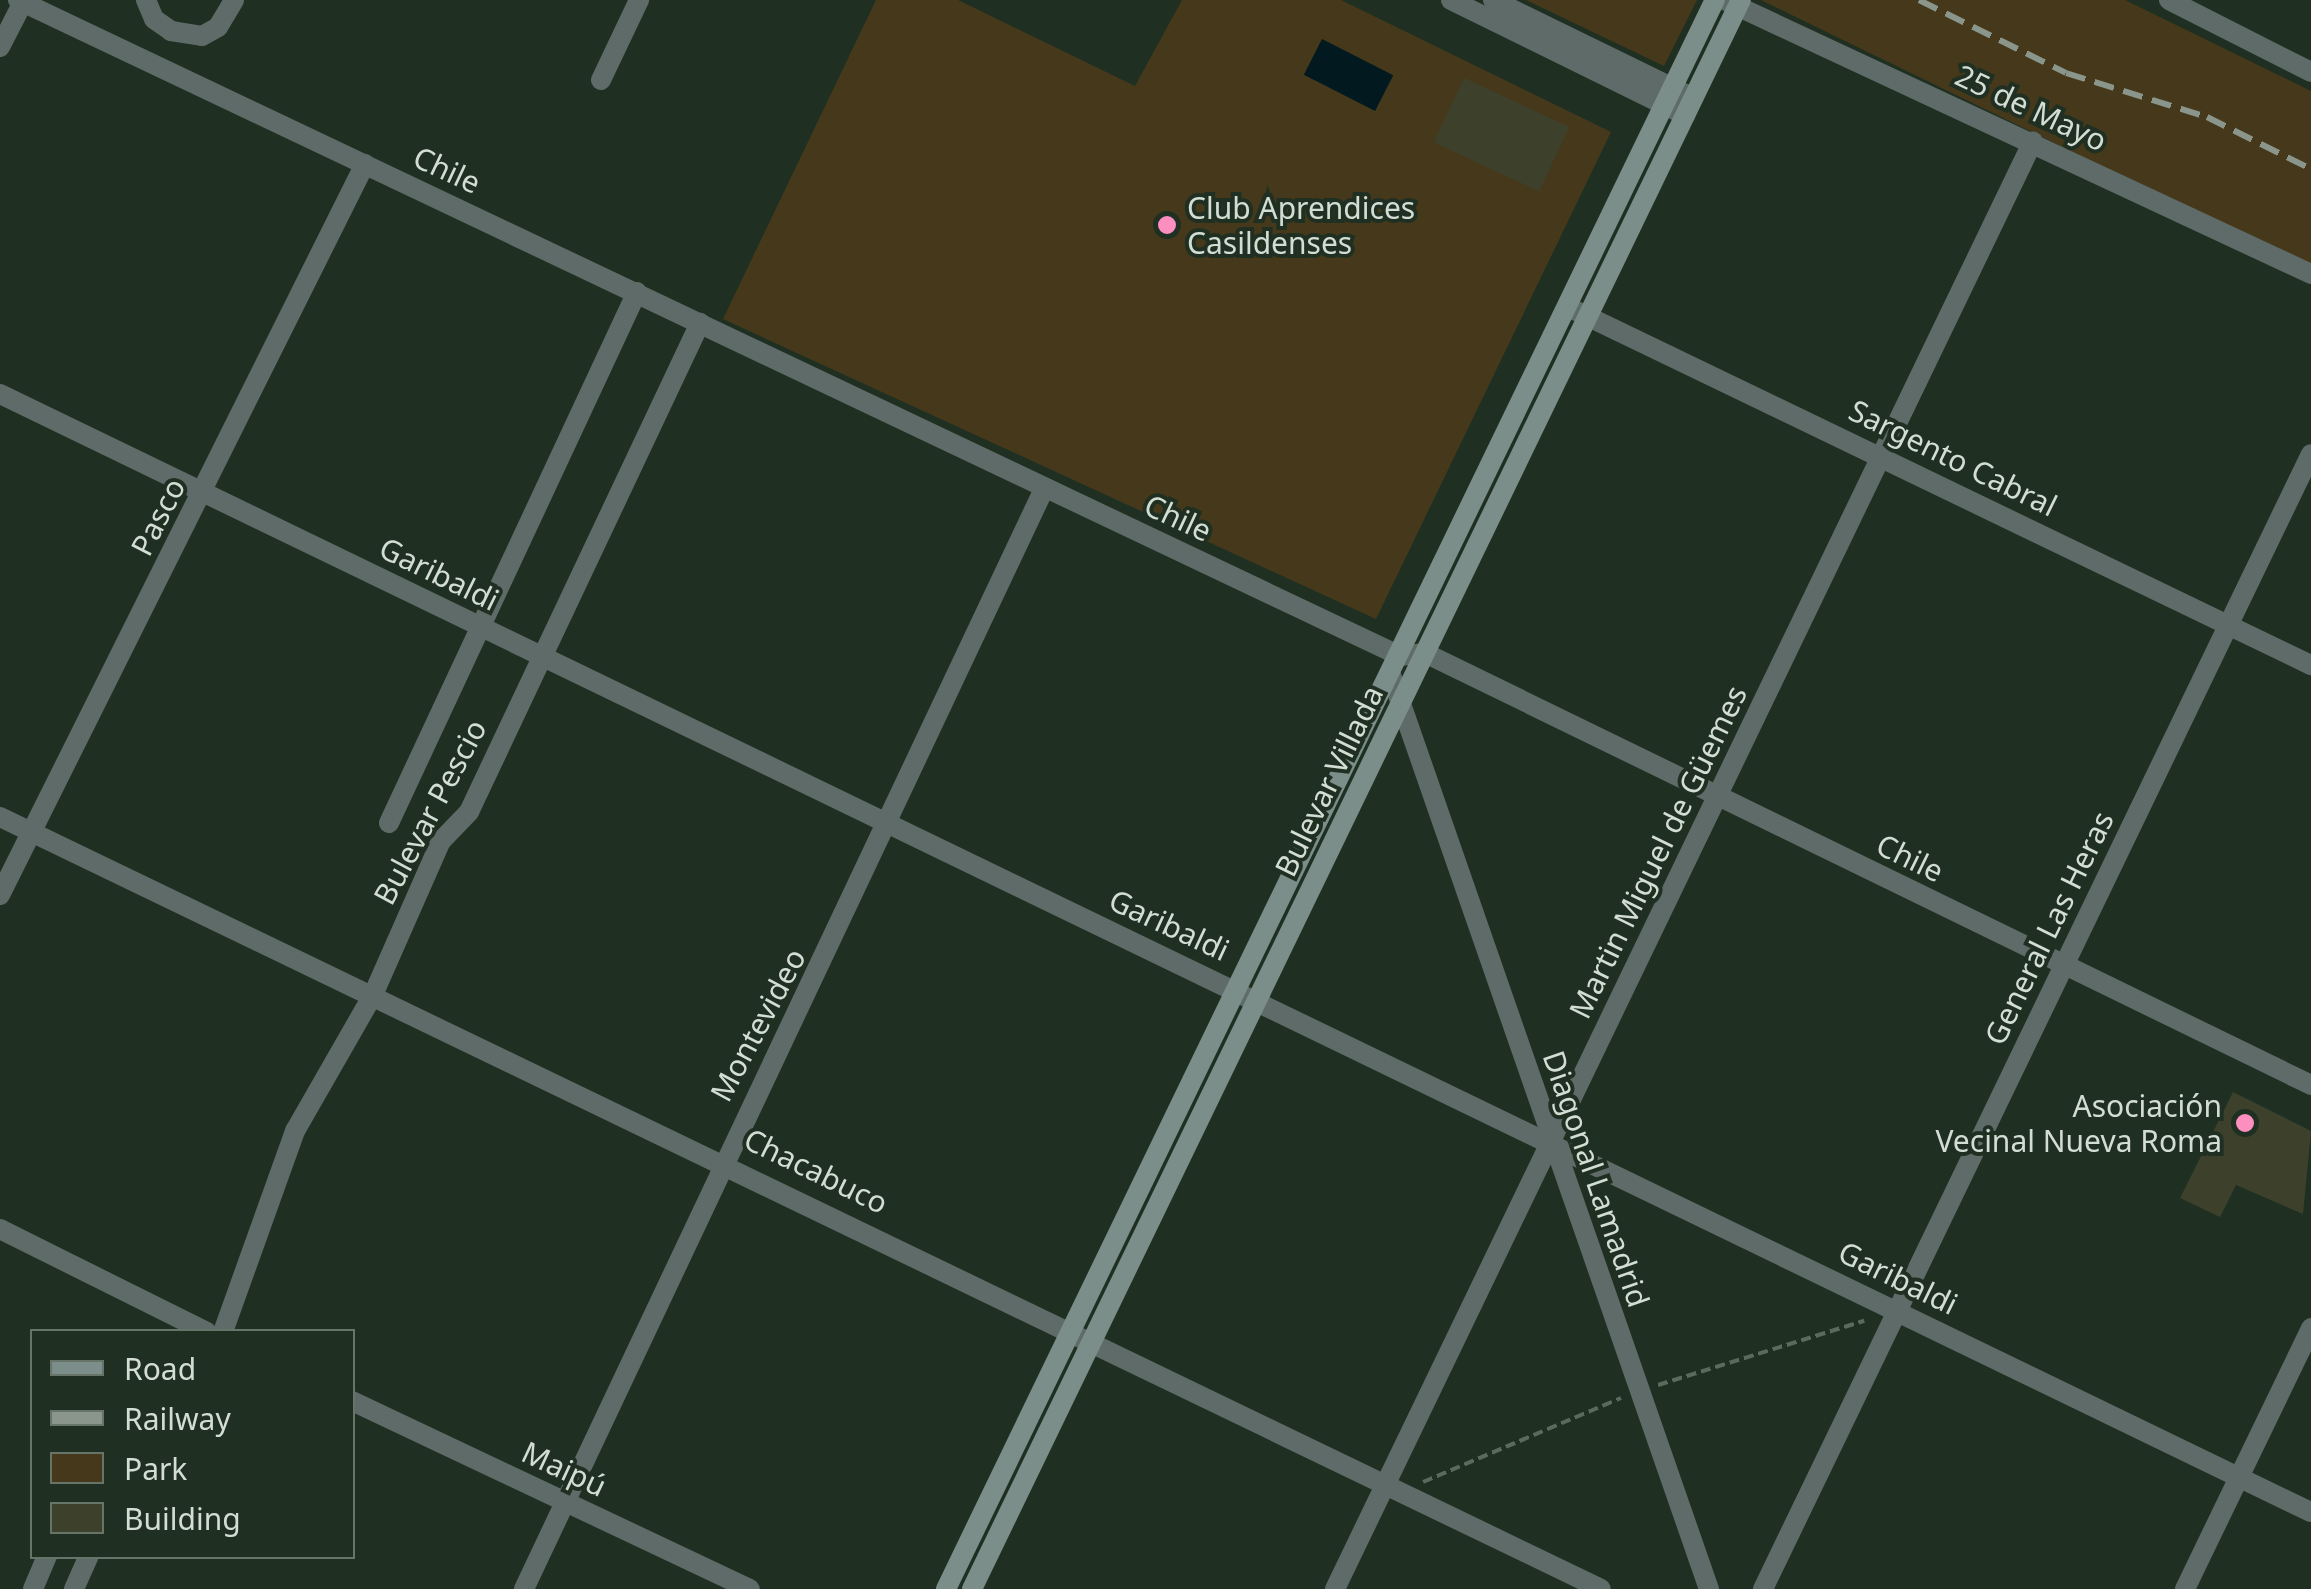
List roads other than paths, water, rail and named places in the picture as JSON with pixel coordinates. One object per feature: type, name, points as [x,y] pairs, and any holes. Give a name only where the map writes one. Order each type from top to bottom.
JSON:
[{"type":"main road","name":"Bulevar Villada","points":[[946,1589],[1233,988],[1396,665],[1715,0]]},
{"type":"main road","name":"Bulevar Villada","points":[[972,1589],[1690,106],[1735,2]]},
{"type":"street","points":[[146,0],[154,20],[171,31],[202,36],[218,28],[234,0]]},
{"type":"street","points":[[601,80],[639,0]]},
{"type":"street","points":[[1451,0],[1690,106]]},
{"type":"street","points":[[1493,0],[1669,96]]},
{"type":"street","points":[[2169,0],[2311,72]]},
{"type":"street","points":[[0,48],[20,1]]},
{"type":"street","name":"Chile","points":[[20,1],[637,292],[1396,665],[1425,654],[2311,1085]]},
{"type":"street","name":"25 de Mayo","points":[[1735,2],[2311,274]]},
{"type":"street","name":"Martin Miguel de Güemes","points":[[1335,1589],[2033,141]]},
{"type":"street","name":"Pasco","points":[[0,895],[204,494],[365,164]]},
{"type":"street","name":"Bulevar Pescio","points":[[389,823],[637,292]]},
{"type":"street","name":"Sargento Cabral","points":[[1568,307],[2311,665]]},
{"type":"street","name":"Bulevar Pescio","points":[[224,1329],[295,1131],[373,994],[442,842],[468,812],[700,323]]},
{"type":"street","name":"Garibaldi","points":[[0,394],[2311,1512]]},
{"type":"street","name":"General Las Heras","points":[[1763,1589],[2311,454]]},
{"type":"street","name":"Montevideo","points":[[524,1589],[724,1159],[821,974],[1044,489]]},
{"type":"street","name":"Diagonal Lamadrid","points":[[1396,665],[1402,701],[1551,1143],[1709,1589]]},
{"type":"street","name":"Chacabuco","points":[[0,816],[724,1159],[1601,1589]]},
{"type":"street","points":[[0,1229],[201,1329]]},
{"type":"street","points":[[2185,1589],[2311,1328]]},
{"type":"street","name":"Maipú","points":[[355,1403],[750,1589]]},
{"type":"street","points":[[34,1589],[47,1559]]},
{"type":"street","points":[[74,1589],[88,1559]]},
{"type":"water","points":[[1322,39],[1393,75],[1375,111],[1304,75]]},
{"type":"railway","points":[[1919,0],[2066,73],[2207,117],[2311,169]]},
{"type":"place","name":"Club Aprendices Casildenses","points":[[1167,225]]},
{"type":"place","name":"Asociación Vecinal Nueva Roma","points":[[2245,1123]]}]
